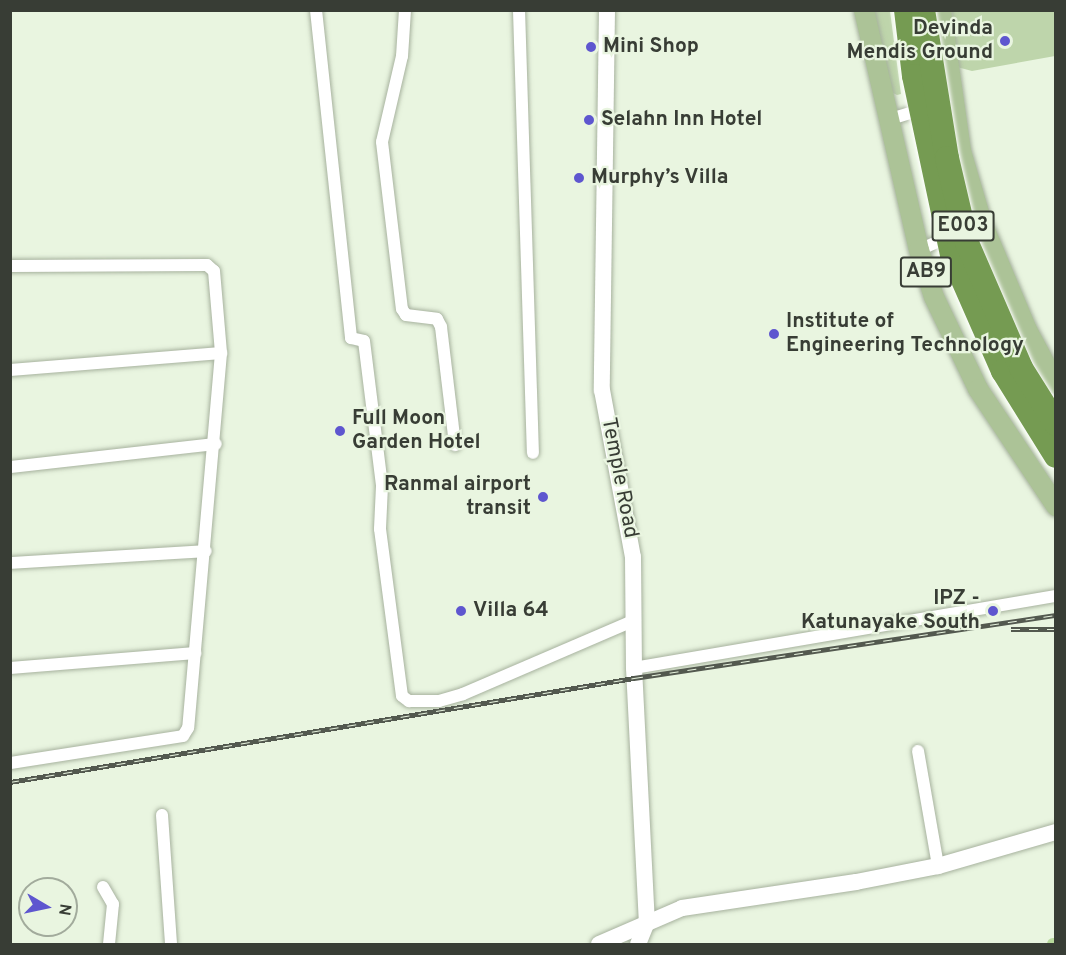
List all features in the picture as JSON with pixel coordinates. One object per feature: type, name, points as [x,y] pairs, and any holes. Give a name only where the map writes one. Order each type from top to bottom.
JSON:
[{"type":"highway","name":"E003","points":[[906,10],[914,76],[952,255],[1003,371],[1056,456]]},
{"type":"highway","name":"E003","points":[[923,10],[947,158],[967,243],[1021,368],[1056,423]]},
{"type":"main road","name":"AB9","points":[[864,10],[887,120],[919,250],[934,297],[978,389],[1056,506]]},
{"type":"main road","points":[[941,10],[952,101],[961,151],[982,223],[1027,330],[1056,384]]},
{"type":"street","points":[[316,10],[351,338],[364,341],[382,486],[380,529],[402,696],[409,701],[419,701],[463,694],[635,621]]},
{"type":"street","points":[[405,10],[402,56],[382,142],[402,309],[406,315],[437,319],[441,327],[454,445]]},
{"type":"street","points":[[519,10],[533,453]]},
{"type":"street","name":"Temple Road","points":[[607,10],[602,390],[629,520],[647,922],[638,945]]},
{"type":"street","points":[[887,120],[952,101]]},
{"type":"street","points":[[919,250],[982,223]]},
{"type":"street","points":[[10,266],[207,264],[214,271],[221,353],[216,444],[188,728],[183,736],[10,764]]},
{"type":"street","points":[[10,370],[221,353]]},
{"type":"street","points":[[10,467],[216,444]]},
{"type":"street","points":[[10,562],[206,551]]},
{"type":"street","points":[[634,668],[1056,596]]},
{"type":"street","points":[[10,668],[195,652]]},
{"type":"street","points":[[918,751],[938,866]]},
{"type":"street","points":[[162,815],[171,945]]},
{"type":"street","points":[[599,945],[647,922],[700,904],[779,895],[938,866],[1056,832]]},
{"type":"street","points":[[103,887],[113,904],[109,945]]},
{"type":"green space","points":[[872,11],[890,11],[901,94],[897,95],[889,91]]},
{"type":"green space","name":"Devinda Mendis Ground","points":[[952,11],[1055,11],[1055,56],[972,71],[957,67]]},
{"type":"railway","points":[[10,782],[634,678],[1056,615]]},
{"type":"railway","points":[[1011,629],[1056,629]]},
{"type":"place","name":"Devinda Mendis Ground","points":[[1005,41]]},
{"type":"place","name":"Mini Shop","points":[[591,47]]},
{"type":"place","name":"Selahn Inn Hotel","points":[[589,120]]},
{"type":"place","name":"Murphy’s Villa","points":[[579,178]]},
{"type":"place","name":"Institute of Engineering Technology","points":[[774,334]]},
{"type":"place","name":"Full Moon Garden Hotel","points":[[340,431]]},
{"type":"place","name":"Ranmal airport transit","points":[[543,497]]},
{"type":"place","name":"Villa 64","points":[[461,611]]},
{"type":"place","name":"IPZ - Katunayake South","points":[[993,611]]}]
